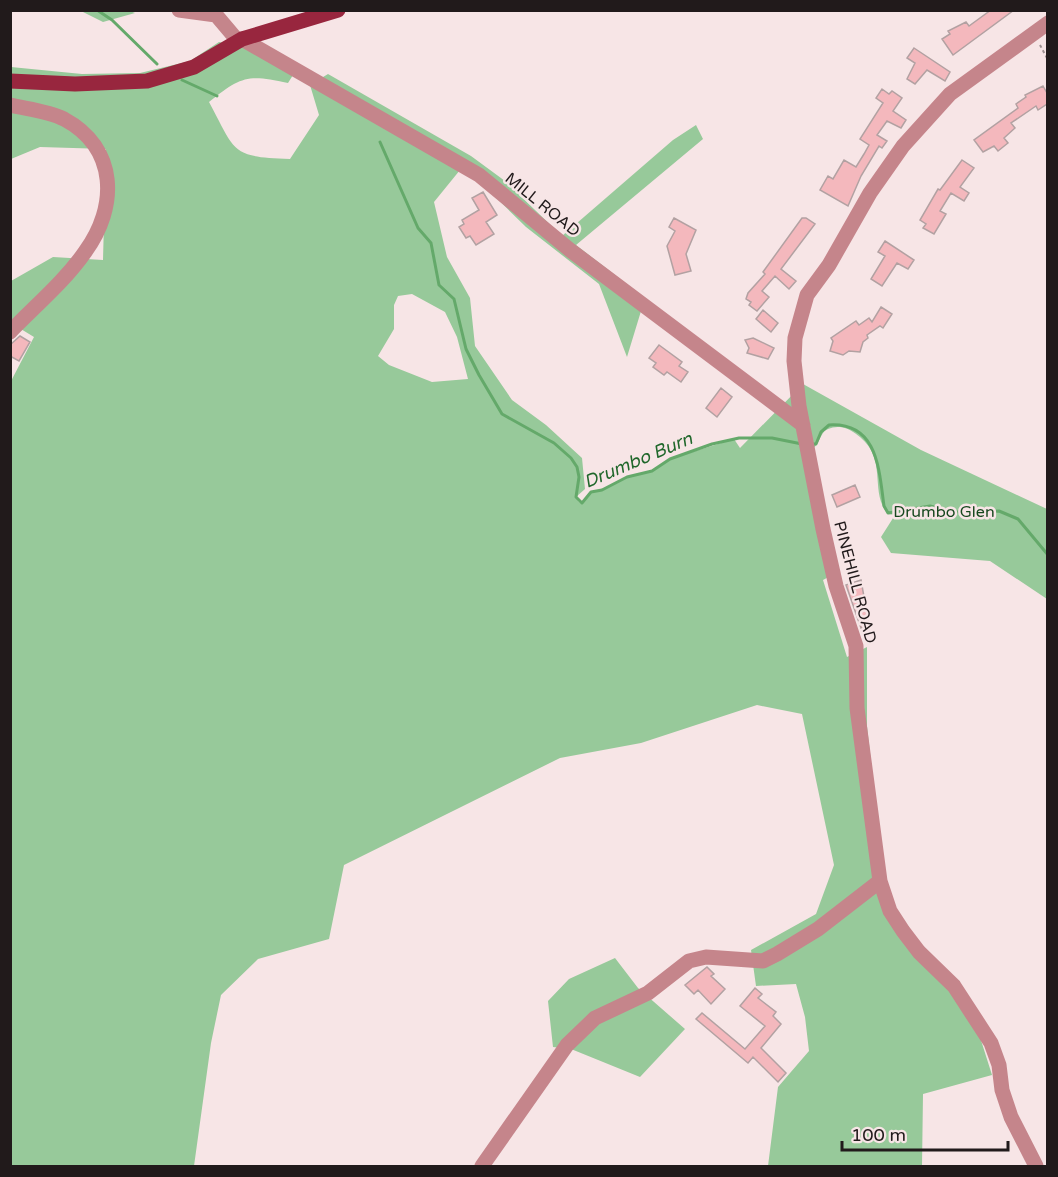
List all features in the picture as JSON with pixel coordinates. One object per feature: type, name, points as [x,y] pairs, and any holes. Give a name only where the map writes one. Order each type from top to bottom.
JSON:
[{"type":"main road","points":[[10,81],[75,84],[147,81],[194,67],[240,40],[338,10]]},
{"type":"street","name":"MILL ROAD","points":[[179,10],[216,15],[240,40],[479,175],[805,437]]},
{"type":"street","name":"PINEHILL ROAD","points":[[1036,1167],[1011,1117],[1002,1090],[999,1065],[991,1043],[954,986],[919,952],[903,931],[891,910],[880,881],[857,708],[856,646],[836,586],[805,437],[794,361],[795,338],[807,295],[829,265],[870,193],[924,119],[971,77],[1035,34],[1047,23]]},
{"type":"street","points":[[10,105],[63,118],[78,129],[105,162],[109,179],[107,203],[95,237],[68,274],[10,332]]},
{"type":"street","points":[[482,1167],[567,1046],[595,1018],[648,993],[689,961],[706,957],[763,960],[777,954],[818,929],[880,881]]},
{"type":"path","points":[[1035,34],[1047,60]]},
{"type":"green space","points":[[81,11],[130,11],[135,13],[103,22]]},
{"type":"green space","name":"Drumbo Glen","points":[[219,42],[246,47],[293,75],[288,83],[246,79],[229,87],[209,102],[231,141],[245,153],[290,159],[319,115],[310,85],[328,74],[471,156],[505,181],[562,236],[673,140],[696,125],[703,139],[576,245],[645,298],[627,357],[599,284],[526,227],[479,181],[460,170],[434,202],[447,257],[470,298],[475,346],[512,400],[546,425],[582,458],[585,489],[576,497],[579,502],[582,503],[591,492],[602,490],[627,477],[652,471],[670,459],[734,439],[740,448],[803,384],[921,450],[1047,509],[1047,599],[990,561],[891,553],[881,537],[895,515],[888,514],[882,505],[874,456],[868,446],[853,432],[838,427],[824,431],[813,449],[836,573],[823,580],[847,657],[867,647],[867,726],[884,878],[894,907],[950,987],[979,1034],[992,1075],[923,1094],[922,1166],[768,1166],[778,1087],[809,1051],[805,1017],[796,984],[756,986],[751,950],[816,914],[834,865],[802,714],[757,705],[641,743],[560,758],[344,865],[329,939],[258,959],[221,995],[211,1043],[194,1166],[11,1166],[10,383],[34,337],[11,323],[11,281],[53,257],[103,260],[106,149],[40,147],[11,159],[11,67],[82,74],[140,73],[190,61]],"holes":[[[412,294],[445,312],[457,337],[468,379],[432,382],[389,365],[378,356],[394,329],[394,305],[398,296]]]},
{"type":"green space","points":[[615,958],[638,988],[685,1029],[640,1077],[571,1049],[553,1047],[548,1001],[569,979]]},
{"type":"building","points":[[991,10],[1014,10],[953,55],[942,39],[950,34],[948,31],[966,22],[969,26]]},
{"type":"building","points":[[914,48],[950,72],[945,81],[927,70],[915,84],[907,79],[915,63],[907,58]]},
{"type":"building","points":[[1043,86],[1047,93],[1047,104],[1038,110],[1036,106],[1011,123],[1015,128],[1004,138],[1008,143],[998,151],[994,146],[983,152],[974,140],[1018,108],[1016,104],[1026,97],[1025,95]]},
{"type":"building","points":[[882,89],[889,94],[892,91],[902,98],[893,111],[906,120],[901,128],[887,121],[877,135],[887,141],[882,148],[879,146],[861,176],[848,206],[820,190],[828,176],[833,179],[844,160],[856,167],[864,154],[869,145],[860,139],[883,103],[876,98]]},
{"type":"building","points":[[962,160],[974,168],[960,187],[969,193],[964,201],[951,193],[940,211],[946,214],[934,234],[923,228],[926,224],[920,220],[938,189],[940,190]]},
{"type":"building","points":[[483,192],[497,215],[486,222],[494,234],[476,245],[470,236],[466,238],[459,227],[464,224],[462,220],[479,210],[472,198]]},
{"type":"building","points":[[674,218],[696,230],[686,254],[691,271],[675,275],[667,246],[675,231],[669,227]]},
{"type":"building","points":[[802,218],[815,224],[781,269],[796,281],[789,289],[775,276],[762,291],[769,297],[757,311],[749,305],[751,302],[746,299],[748,293],[765,274],[763,272]]},
{"type":"building","points":[[885,241],[914,260],[908,269],[897,263],[882,286],[871,279],[885,256],[878,252]]},
{"type":"building","points":[[881,307],[892,314],[883,328],[880,326],[867,335],[868,338],[863,342],[860,352],[849,351],[843,355],[830,351],[833,341],[831,338],[856,321],[859,325],[869,318],[872,322]]},
{"type":"building","points":[[763,310],[778,323],[771,332],[756,319]]},
{"type":"building","points":[[20,336],[30,342],[19,361],[10,356],[10,345]]},
{"type":"building","points":[[753,338],[774,348],[768,359],[747,353],[749,348],[745,340]]},
{"type":"building","points":[[659,345],[682,362],[679,366],[688,372],[681,382],[667,372],[664,375],[653,367],[656,363],[649,358]]},
{"type":"building","points":[[721,388],[732,397],[717,417],[706,408]]},
{"type":"building","points":[[855,485],[860,497],[837,507],[832,495]]},
{"type":"building","points":[[861,580],[869,625],[861,628],[846,585]]},
{"type":"building","points":[[707,967],[714,974],[711,976],[725,989],[711,1004],[698,990],[694,994],[685,985]]},
{"type":"building","points":[[755,988],[762,994],[758,998],[776,1012],[773,1016],[781,1024],[761,1048],[786,1073],[778,1082],[753,1057],[748,1063],[696,1019],[702,1013],[745,1049],[765,1026],[740,1006]]},
{"type":"waterway","name":"Drumbo Burn","points":[[97,10],[112,20],[157,64]]},
{"type":"waterway","name":"Drumbo Burn","points":[[182,80],[217,96]]},
{"type":"waterway","name":"Drumbo Burn","points":[[380,142],[418,228],[431,243],[439,285],[454,299],[466,349],[479,375],[502,414],[554,443],[571,458],[577,467],[579,477],[576,497],[582,503],[591,492],[602,490],[627,477],[652,471],[670,459],[712,444],[739,438],[772,438],[802,444]]},
{"type":"waterway","name":"Drumbo Burn","points":[[812,444],[816,444],[821,432],[829,425],[845,426],[858,431],[873,451],[884,506],[888,513],[930,506],[956,512],[999,511],[1018,519],[1048,555]]}]
